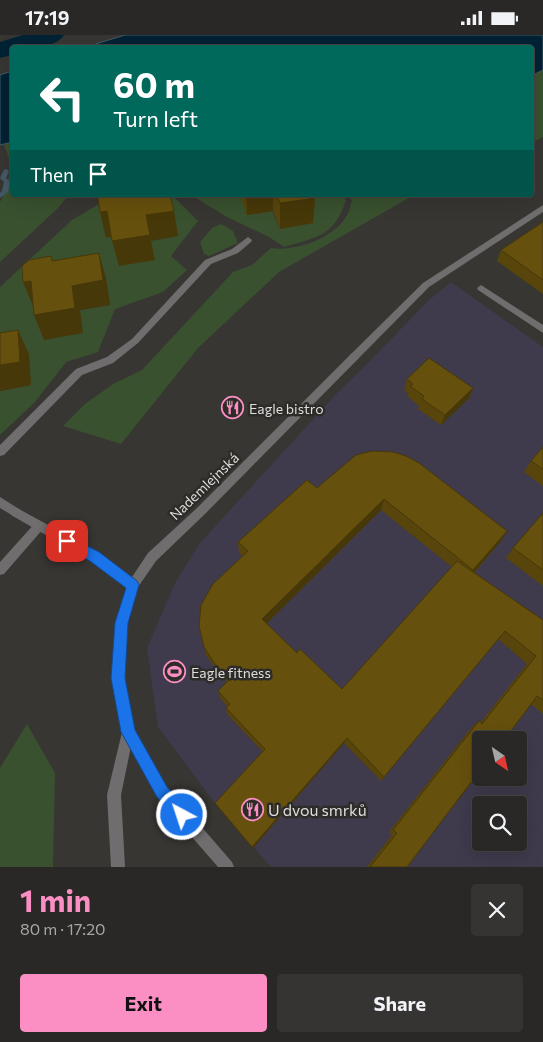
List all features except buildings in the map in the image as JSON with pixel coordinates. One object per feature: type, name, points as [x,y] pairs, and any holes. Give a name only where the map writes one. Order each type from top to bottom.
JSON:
[{"type":"street","name":"Nademlejnská","points":[[227,867],[162,792],[128,732],[118,678],[121,623],[133,585],[152,557],[201,511],[426,285],[543,208]]},
{"type":"street","points":[[0,452],[79,372],[110,360],[135,341],[208,262],[235,251],[248,240]]},
{"type":"street","points":[[481,289],[543,330]]},
{"type":"street","points":[[0,503],[94,557],[133,585]]},
{"type":"street","points":[[0,570],[39,526]]},
{"type":"street","points":[[118,867],[114,795],[128,732]]},
{"type":"shaded area","points":[[451,282],[543,347],[543,867],[271,867],[217,806],[158,727],[147,648],[175,583],[199,544],[338,392],[429,300]]},
{"type":"green space","points":[[543,70],[543,137],[534,142],[534,74]]},
{"type":"green space","points":[[10,143],[10,160],[4,145]]},
{"type":"green space","points":[[10,173],[10,197],[67,197],[0,262],[0,202],[5,192]]},
{"type":"green space","points":[[129,197],[174,197],[198,221],[171,256],[187,270],[163,292],[115,309],[98,352],[66,362],[35,402],[0,435],[0,391],[31,385],[0,359],[0,287],[72,220],[104,201]],"holes":[[[106,282],[110,305],[80,310],[43,336]]]},
{"type":"green space","points":[[194,197],[242,197],[247,215],[272,211],[280,229],[307,197],[344,197],[346,200],[336,222],[323,234],[284,247],[269,237],[227,217]]},
{"type":"green space","points":[[350,197],[410,197],[279,272],[198,348],[121,444],[63,426],[85,404],[113,384],[142,370],[233,272],[252,265],[271,248],[291,248],[314,242],[324,237],[341,223],[349,212],[352,200]]},
{"type":"green space","points":[[221,224],[233,231],[238,243],[209,256],[204,254],[200,242],[212,228]]},
{"type":"green space","points":[[27,724],[55,773],[53,867],[0,867],[0,768]]},
{"type":"water","points":[[125,35],[543,35],[543,70],[534,74],[534,45],[92,45]]},
{"type":"water","points":[[10,72],[10,142],[0,145],[0,75]]},
{"type":"waterway","points":[[17,45],[51,35]]},
{"type":"waterway","points":[[0,50],[10,47]]},
{"type":"waterway","points":[[0,196],[5,192],[7,181],[3,178],[6,171]]},
{"type":"place","name":"Eagle bistro","points":[[233,408]]},
{"type":"place","name":"Eagle fitness","points":[[175,672]]},
{"type":"place","name":"U dvou smrků","points":[[252,809]]},
{"type":"route","points":[[67,541],[94,557],[133,585],[121,623],[118,678],[128,732],[162,792],[182,815]]}]
